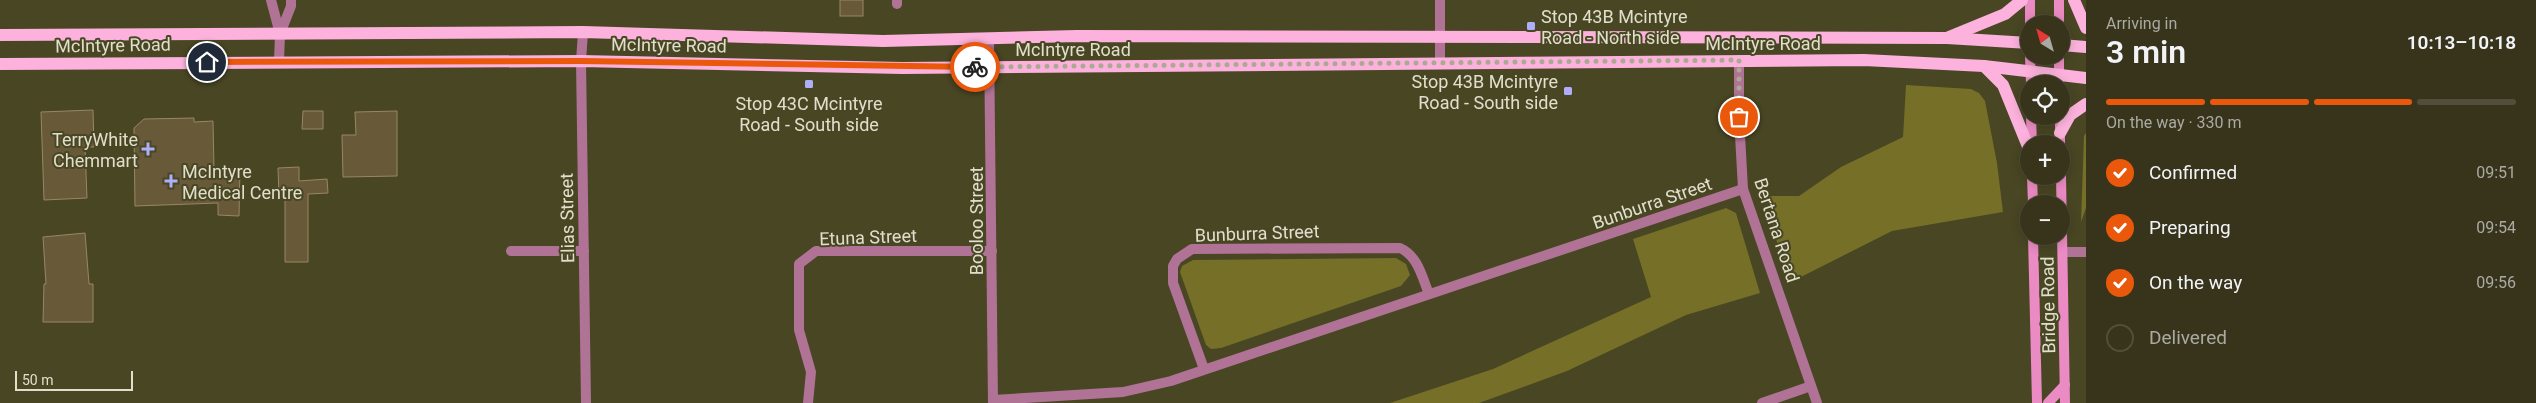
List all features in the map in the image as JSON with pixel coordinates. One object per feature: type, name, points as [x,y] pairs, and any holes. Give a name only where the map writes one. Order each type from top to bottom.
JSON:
[{"type":"main road","points":[[1947,38],[2005,14],[2022,0]]},
{"type":"main road","points":[[2030,0],[2030,15]]},
{"type":"main road","points":[[2059,0],[2059,15]]},
{"type":"main road","points":[[2074,0],[2086,28]]},
{"type":"main road","name":"McIntyre Road","points":[[0,34],[583,32],[883,41],[1077,36],[1440,36],[1947,38],[2020,42]]},
{"type":"main road","points":[[2070,46],[2086,47]]},
{"type":"main road","name":"McIntyre Road","points":[[0,64],[279,61],[437,63],[581,61],[892,68],[1864,60],[1984,66],[2020,75]]},
{"type":"main road","points":[[1984,66],[2003,85],[2023,135]]},
{"type":"main road","name":"McIntyre Road","points":[[2070,79],[2086,78]]},
{"type":"main road","points":[[2061,135],[2070,115],[2086,104]]},
{"type":"main road","name":"Bridge Road","points":[[2061,185],[2065,403]]},
{"type":"main road","name":"Bridge Road","points":[[2034,245],[2037,403]]},
{"type":"main road","points":[[2048,403],[2065,385]]},
{"type":"street","points":[[271,0],[280,34],[279,61]]},
{"type":"street","points":[[280,34],[291,6],[291,0]]},
{"type":"street","points":[[1440,0],[1440,62]]},
{"type":"street","name":"Elias Street","points":[[583,32],[581,61],[586,403]]},
{"type":"street","name":"Booloo Street","points":[[989,39],[992,401]]},
{"type":"street","name":"Bertana Road","points":[[1739,60],[1739,117],[1743,189],[1817,403]]},
{"type":"street","name":"Bunburra Street","points":[[992,401],[1123,392],[1172,381],[1743,189]]},
{"type":"street","name":"Bunburra Street","points":[[1204,369],[1171,276],[1177,258],[1192,249],[1400,248],[1409,252],[1415,261],[1429,294]]},
{"type":"street","points":[[512,251],[584,251]]},
{"type":"street","name":"Etuna Street","points":[[808,403],[811,372],[799,330],[799,264],[816,251],[992,251]]},
{"type":"street","points":[[2063,252],[2086,252]]},
{"type":"street","points":[[1762,403],[1812,386]]},
{"type":"shaded area","points":[[1906,85],[1971,89],[1979,93],[1985,101],[1997,163],[2003,212],[1892,231],[1787,284],[1766,196],[1799,196],[1841,167],[1903,137]]},
{"type":"shaded area","points":[[2086,133],[2086,208],[2081,222],[2084,136]]},
{"type":"shaded area","points":[[1726,208],[1736,213],[1760,293],[1686,315],[1567,371],[1479,403],[1390,403],[1493,369],[1651,297],[1633,239]]},
{"type":"shaded area","points":[[1396,258],[1406,264],[1410,275],[1401,286],[1221,348],[1211,349],[1206,345],[1180,272],[1182,266],[1193,260]]},
{"type":"building","points":[[840,0],[863,0],[863,16],[840,16]]},
{"type":"building","points":[[93,110],[94,147],[85,147],[87,198],[44,200],[41,112]]},
{"type":"building","points":[[303,111],[323,111],[323,129],[302,129]]},
{"type":"building","points":[[397,111],[397,176],[343,177],[342,135],[356,135],[355,112]]},
{"type":"building","name":"McIntyre Medical Centre","points":[[194,118],[194,122],[213,121],[214,169],[240,169],[239,216],[218,215],[218,203],[135,206],[134,128],[144,119]]},
{"type":"building","points":[[299,167],[299,181],[327,179],[328,193],[308,194],[308,262],[285,262],[285,195],[279,196],[278,168]]},
{"type":"building","points":[[85,233],[89,284],[93,284],[93,322],[43,322],[44,284],[46,284],[43,237]]},
{"type":"way so far","points":[[975,67],[1739,60],[1739,117]]},
{"type":"place","name":"Stop 43B Mcintyre Road - North side","points":[[1531,26]]},
{"type":"place","name":"Stop 43C Mcintyre Road - South side","points":[[809,84]]},
{"type":"place","name":"Stop 43B Mcintyre Road - South side","points":[[1568,91]]},
{"type":"place","name":"TerryWhite Chemmart","points":[[148,149]]},
{"type":"place","name":"McIntyre Medical Centre","points":[[171,181]]},
{"type":"route","points":[[207,62],[437,63],[581,61],[902,68],[975,67]]}]
